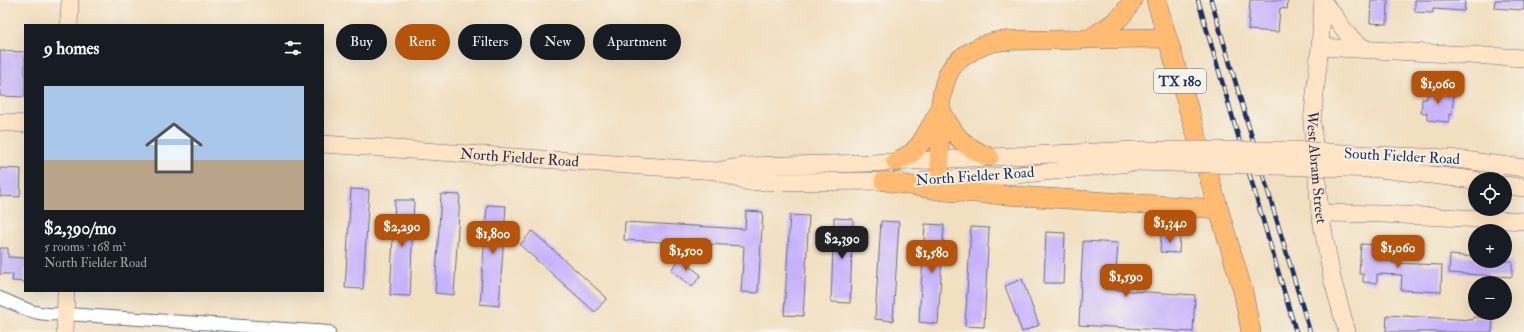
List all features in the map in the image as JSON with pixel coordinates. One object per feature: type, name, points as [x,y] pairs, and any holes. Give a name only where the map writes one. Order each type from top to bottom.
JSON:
[{"type":"main road","points":[[69,24],[70,0]]},
{"type":"main road","points":[[1089,39],[1119,20],[1127,10],[1132,0]]},
{"type":"main road","name":"TX 180","points":[[1156,0],[1243,291],[1251,332]]},
{"type":"main road","points":[[1323,1],[1345,32],[1356,44],[1368,50]]},
{"type":"main road","name":"West Abram Street","points":[[1323,1],[1312,122],[1320,213],[1332,278],[1347,332]]},
{"type":"main road","points":[[940,179],[940,109],[949,73],[958,61],[976,49],[994,42],[1167,38]]},
{"type":"main road","points":[[1320,47],[1524,58]]},
{"type":"main road","points":[[940,109],[959,139],[971,149],[989,157]]},
{"type":"main road","points":[[896,162],[912,154],[921,143],[940,109]]},
{"type":"main road","points":[[0,122],[24,124]]},
{"type":"main road","name":"North Fielder Road","points":[[324,144],[716,171],[744,166],[896,162],[989,157],[1137,156],[1235,166]]},
{"type":"main road","name":"North Fielder Road","points":[[716,171],[748,182],[884,181],[1008,176],[1137,156],[1232,148]]},
{"type":"main road","name":"South Fielder Road","points":[[1232,148],[1299,150],[1468,179]]},
{"type":"main road","name":"South Fielder Road","points":[[1235,166],[1376,162],[1449,158],[1524,168]]},
{"type":"main road","points":[[884,181],[943,191],[1219,209]]},
{"type":"main road","points":[[1512,186],[1524,188]]},
{"type":"main road","points":[[1320,213],[1381,214],[1524,221]]},
{"type":"main road","points":[[65,332],[66,292]]},
{"type":"street","points":[[0,298],[31,312],[46,315],[66,314],[256,329],[329,332]]},
{"type":"building","points":[[1250,0],[1288,0],[1287,9],[1280,8],[1278,32],[1248,30]]},
{"type":"building","points":[[1371,0],[1388,0],[1387,24],[1370,23]]},
{"type":"building","points":[[1415,0],[1465,0],[1464,11],[1433,9],[1433,13],[1415,12]]},
{"type":"building","points":[[1495,0],[1524,0],[1524,10],[1494,8]]},
{"type":"building","points":[[0,51],[24,52],[24,97],[0,96]]},
{"type":"building","points":[[1428,88],[1454,90],[1452,115],[1449,114],[1449,122],[1427,120],[1427,113],[1421,113],[1422,99],[1427,99]]},
{"type":"building","points":[[0,168],[21,169],[20,197],[0,196]]},
{"type":"building","points":[[351,189],[369,190],[363,289],[345,288]]},
{"type":"building","points":[[441,194],[460,195],[454,295],[435,293]]},
{"type":"building","points":[[395,200],[414,200],[410,296],[390,295]]},
{"type":"building","points":[[487,205],[506,206],[499,306],[480,304]]},
{"type":"building","points":[[746,211],[763,212],[758,293],[741,292],[744,246],[624,240],[625,222],[745,229]]},
{"type":"building","points":[[790,215],[809,216],[803,316],[784,315]]},
{"type":"building","points":[[834,218],[853,219],[850,303],[831,302]]},
{"type":"building","points":[[881,221],[899,222],[893,321],[875,319]]},
{"type":"building","points":[[925,224],[944,225],[938,324],[919,322]]},
{"type":"building","points":[[971,227],[989,228],[984,327],[965,326]]},
{"type":"building","points":[[532,231],[607,298],[595,312],[520,245]]},
{"type":"building","points":[[1046,232],[1065,233],[1063,283],[1044,283]]},
{"type":"building","points":[[1161,234],[1180,235],[1179,253],[1160,252]]},
{"type":"building","points":[[1083,241],[1118,243],[1115,290],[1195,295],[1193,332],[1079,325]]},
{"type":"building","points":[[1377,242],[1393,243],[1392,263],[1442,265],[1441,292],[1401,290],[1402,275],[1377,274],[1377,283],[1363,282],[1363,274],[1359,274],[1361,244],[1377,245]]},
{"type":"building","points":[[0,248],[8,248],[8,257],[24,258],[24,282],[12,281],[13,274],[0,274]]},
{"type":"building","points":[[1450,255],[1468,256],[1468,268],[1512,268],[1512,276],[1449,273]]},
{"type":"building","points":[[680,258],[701,275],[692,287],[671,270]]},
{"type":"building","points":[[1022,279],[1039,325],[1022,332],[1005,286]]},
{"type":"building","points":[[1387,315],[1493,320],[1492,332],[1386,332]]},
{"type":"railway","points":[[1198,0],[1296,332]]},
{"type":"railway","points":[[1211,0],[1310,332]]}]
